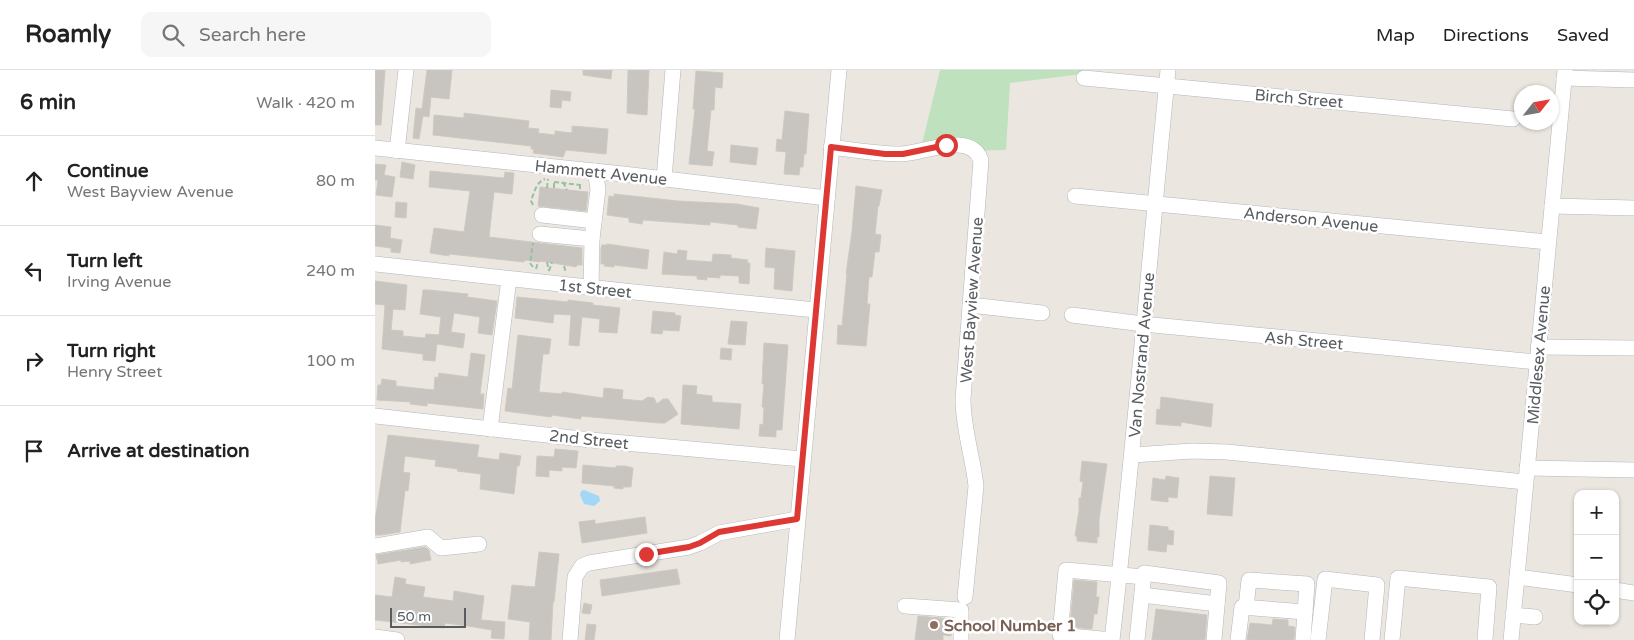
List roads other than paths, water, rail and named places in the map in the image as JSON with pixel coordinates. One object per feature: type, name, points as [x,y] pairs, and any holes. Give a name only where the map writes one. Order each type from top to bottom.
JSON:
[{"type":"street","points":[[397,151],[406,70]]},
{"type":"street","points":[[664,179],[673,70]]},
{"type":"street","points":[[787,640],[839,70]]},
{"type":"street","name":"Van Nostrand Avenue","points":[[1112,640],[1133,455],[1143,324],[1168,70]]},
{"type":"street","points":[[1564,74],[1634,80]]},
{"type":"street","name":"Middlesex Avenue","points":[[1511,640],[1564,74]]},
{"type":"street","name":"Birch Street","points":[[1084,78],[1513,118]]},
{"type":"street","name":"West Bayview Avenue","points":[[831,147],[885,154],[903,154],[946,145],[958,145],[975,149],[981,160],[963,410],[974,469],[976,495],[965,597]]},
{"type":"street","name":"Hammett Avenue","points":[[375,148],[827,198]]},
{"type":"street","points":[[591,288],[592,239],[598,189],[595,171]]},
{"type":"street","name":"Anderson Avenue","points":[[1075,196],[1548,242]]},
{"type":"street","points":[[1552,206],[1634,208]]},
{"type":"street","points":[[542,215],[594,221]]},
{"type":"street","points":[[540,234],[592,239]]},
{"type":"street","name":"1st Street","points":[[375,264],[816,310]]},
{"type":"street","points":[[490,429],[509,279]]},
{"type":"street","points":[[970,305],[1042,313]]},
{"type":"street","name":"Ash Street","points":[[1072,315],[1143,324],[1538,354],[1634,348]]},
{"type":"street","name":"2nd Street","points":[[375,416],[803,459]]},
{"type":"street","points":[[1133,455],[1191,451],[1227,452],[1526,475],[1634,470]]},
{"type":"street","points":[[569,640],[575,577],[582,566],[589,563],[689,547],[719,532],[797,519]]},
{"type":"street","points":[[375,546],[428,537],[441,548],[479,544]]},
{"type":"street","points":[[1112,640],[1061,634],[1066,570],[1120,574],[1144,578]]},
{"type":"street","points":[[1137,640],[1144,574],[1219,583],[1214,640]]},
{"type":"street","points":[[1517,577],[1574,584]]},
{"type":"street","points":[[1391,640],[1398,578],[1489,587],[1485,640]]},
{"type":"street","points":[[1318,640],[1325,579],[1377,585],[1372,640]]},
{"type":"street","points":[[1238,640],[1243,624],[1249,580],[1307,584],[1303,640]]},
{"type":"street","points":[[1619,591],[1634,593]]},
{"type":"street","points":[[1142,595],[1217,604]]},
{"type":"street","points":[[905,606],[961,610],[961,640]]},
{"type":"street","points":[[1244,607],[1305,612]]},
{"type":"street","points":[[1513,615],[1535,617]]},
{"type":"street","points":[[375,637],[397,640]]},
{"type":"water","points":[[584,490],[599,496],[600,501],[594,506],[584,504],[580,495],[581,491]]},
{"type":"place","name":"School Number 1","points":[[934,625]]}]
